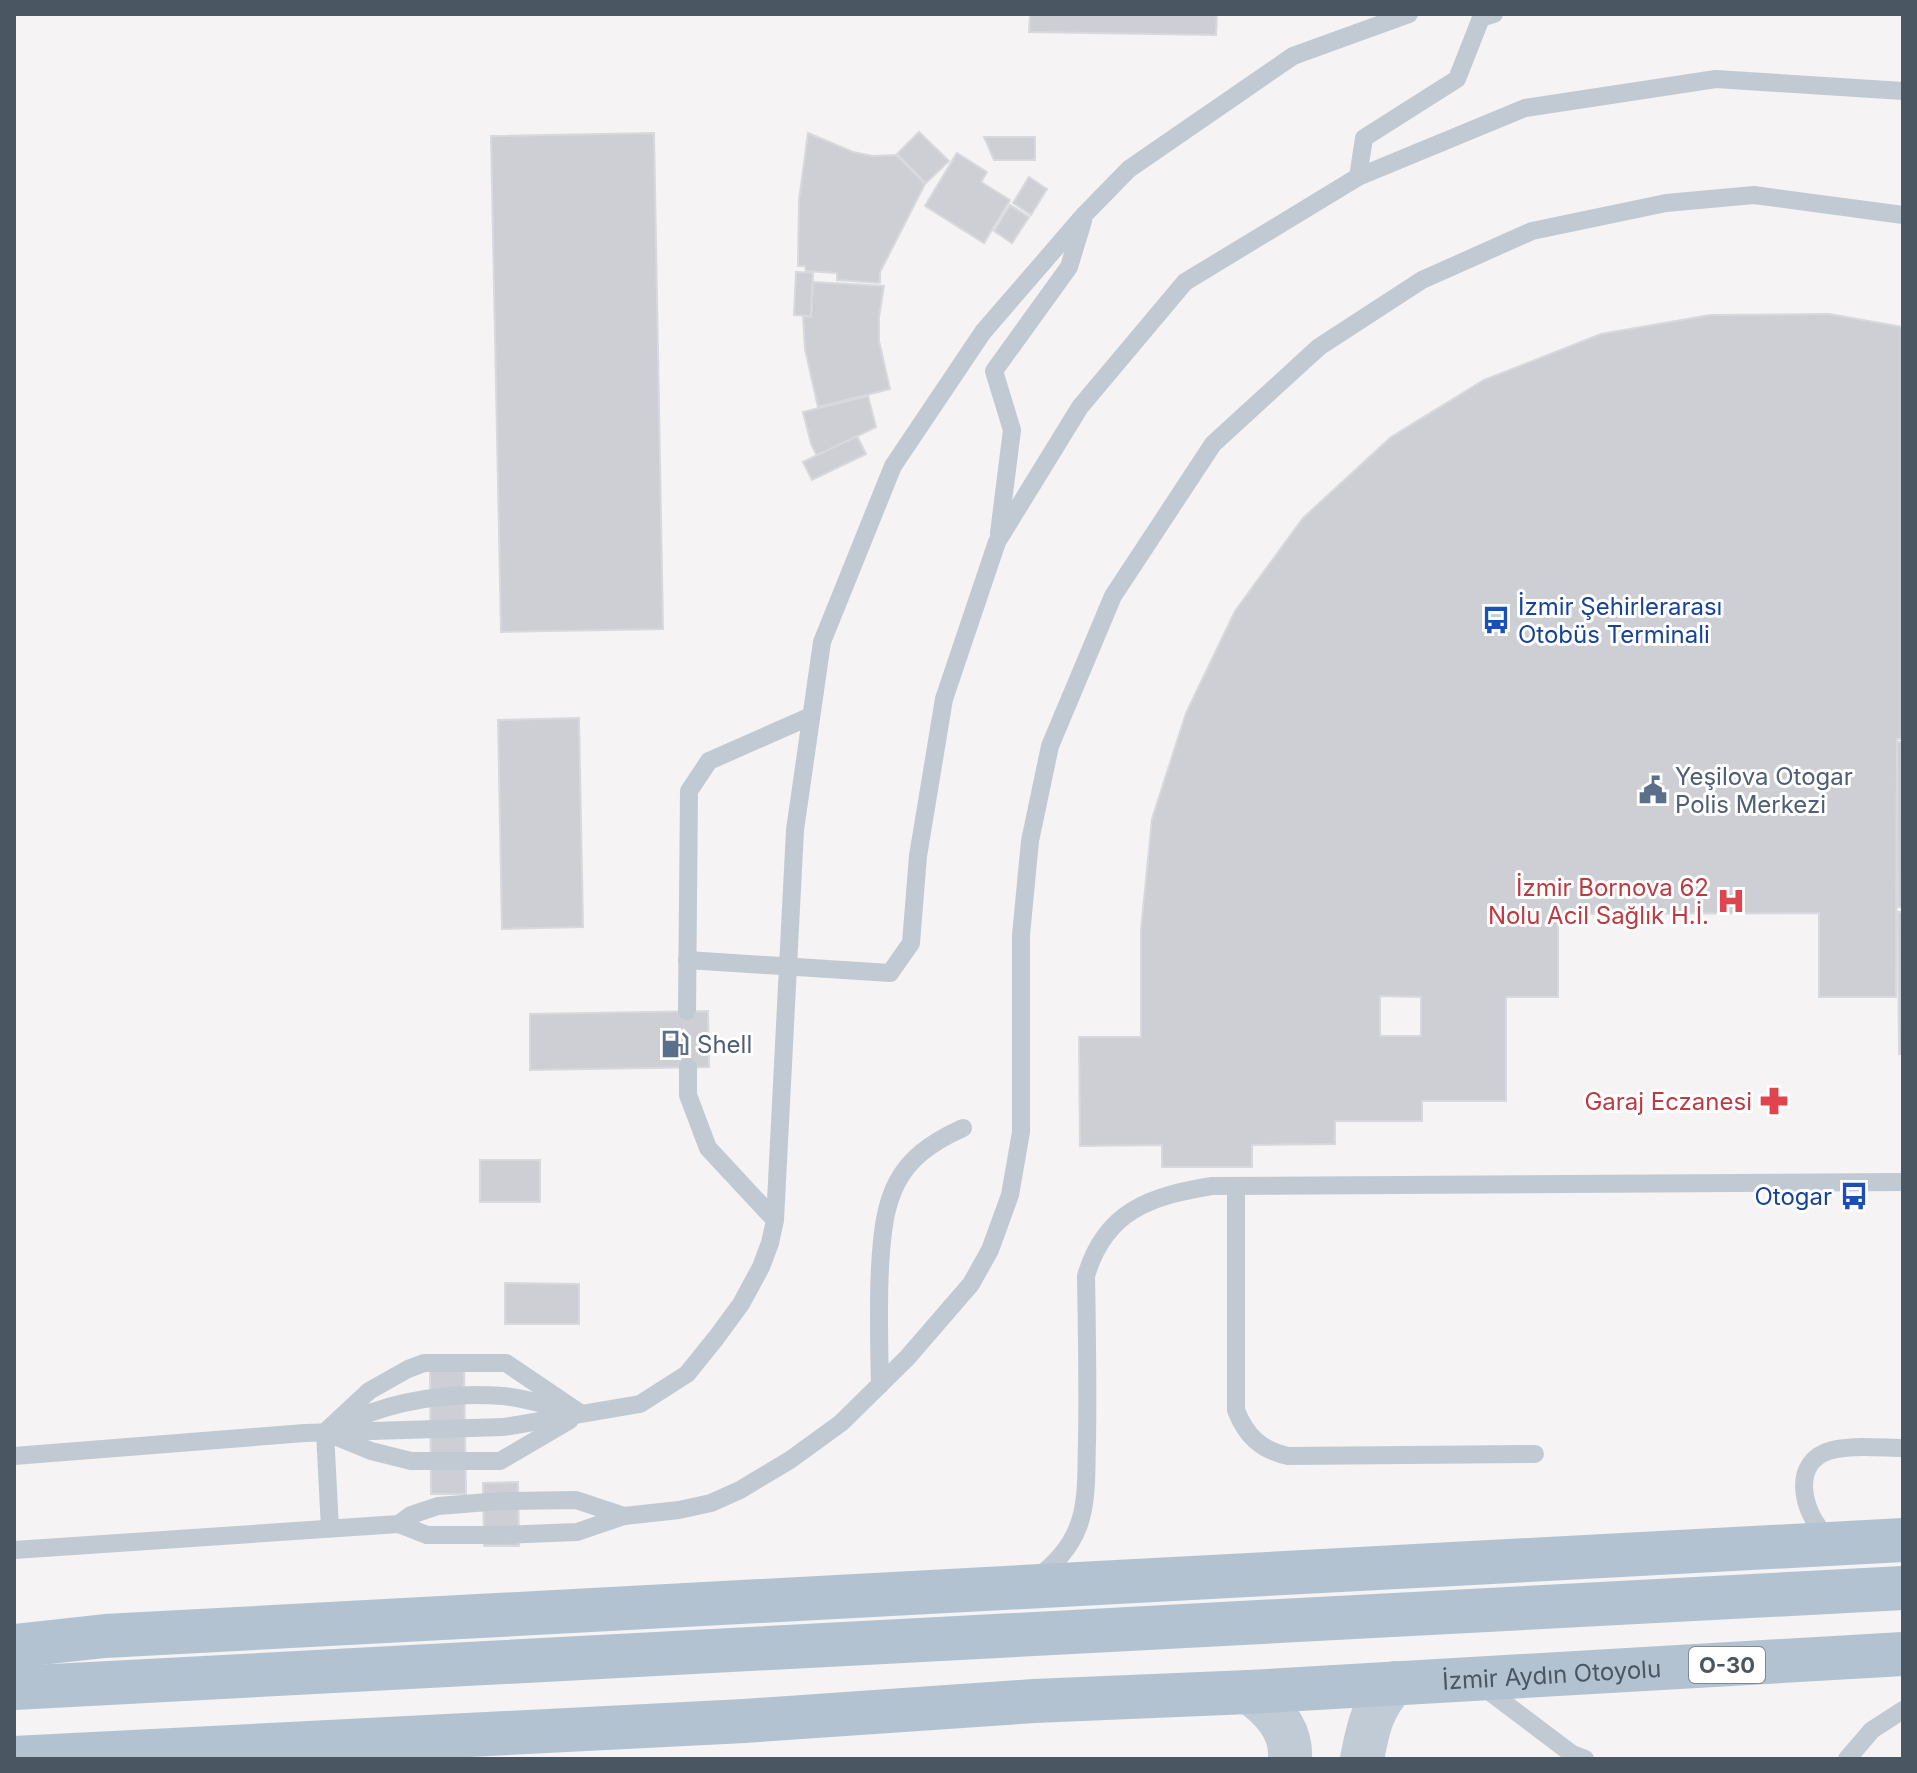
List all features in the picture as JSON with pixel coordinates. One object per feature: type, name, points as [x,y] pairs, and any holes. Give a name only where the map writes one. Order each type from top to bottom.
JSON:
[{"type":"main road","points":[[14,1646],[105,1636],[1903,1540]]},
{"type":"main road","points":[[14,1688],[1903,1588]]},
{"type":"main road","points":[[14,1632],[105,1636]]},
{"type":"main road","points":[[14,1732],[1903,1634]]},
{"type":"main road","name":"İzmir Aydın Otoyolu","points":[[744,1721],[1034,1701],[1903,1656]]},
{"type":"main road","points":[[1362,1759],[1370,1718],[1380,1699],[1395,1683]]},
{"type":"main road","points":[[1249,1692],[1277,1716],[1291,1744],[1290,1759]]},
{"type":"main road","points":[[14,1758],[744,1721]]},
{"type":"main road","points":[[637,1759],[744,1721]]},
{"type":"lane","points":[[14,1456],[325,1432],[504,1427],[640,1404],[687,1374],[741,1304],[770,1243],[775,1220],[795,830],[822,642],[893,466],[983,332],[1085,214],[1129,169],[1293,56],[1409,14]]},
{"type":"lane","points":[[1358,177],[1364,138],[1457,79],[1481,18],[1494,14]]},
{"type":"lane","points":[[997,542],[1080,407],[1185,282],[1358,177],[1525,108],[1716,79],[1903,91]]},
{"type":"lane","points":[[14,1550],[399,1524],[427,1535],[577,1532],[624,1516],[711,1503],[740,1490],[790,1460],[841,1423],[907,1358],[971,1284],[990,1250],[1010,1195],[1021,1132],[1021,935],[1030,841],[1050,746],[1113,596],[1213,444],[1319,347],[1422,280],[1532,231],[1666,203],[1754,195],[1903,215]]},
{"type":"lane","points":[[687,960],[890,973],[911,943],[918,856],[944,699],[997,542],[1012,430],[994,371],[1069,267],[1085,214]]},
{"type":"lane","points":[[687,1011],[689,791],[709,761],[811,716]]},
{"type":"lane","points":[[688,1067],[688,1095],[708,1148],[775,1220]]},
{"type":"lane","points":[[880,1385],[877,1309],[883,1220],[888,1202],[907,1168],[923,1151],[963,1128]]},
{"type":"lane","points":[[1026,1585],[1050,1568],[1062,1553],[1073,1538],[1081,1514],[1086,1465],[1086,1276],[1091,1260],[1113,1226],[1138,1207],[1177,1192],[1212,1186],[1903,1182]]},
{"type":"lane","points":[[1236,1186],[1236,1410],[1242,1426],[1254,1440],[1275,1453],[1288,1456],[1535,1454]]},
{"type":"lane","points":[[325,1432],[369,1391],[424,1363],[506,1363],[580,1413]]},
{"type":"lane","points":[[325,1432],[370,1413],[423,1397],[504,1396],[580,1413]]},
{"type":"lane","points":[[325,1432],[371,1451],[411,1461],[500,1461],[580,1413]]},
{"type":"lane","points":[[325,1432],[330,1528]]},
{"type":"lane","points":[[1843,1543],[1821,1531],[1807,1508],[1806,1478],[1813,1463],[1825,1452],[1835,1450],[1903,1448]]},
{"type":"lane","points":[[399,1524],[411,1515],[438,1506],[501,1501],[576,1500],[624,1516]]},
{"type":"lane","points":[[1473,1679],[1572,1754],[1585,1759]]},
{"type":"lane","points":[[1847,1759],[1872,1730],[1903,1710]]},
{"type":"lane","points":[[1860,1759],[1872,1730]]},
{"type":"building","points":[[1030,14],[1217,14],[1216,35],[1029,32]]},
{"type":"building","points":[[919,132],[949,161],[926,183],[897,154]]},
{"type":"building","points":[[654,133],[663,629],[501,632],[491,136]]},
{"type":"building","points":[[808,133],[853,152],[873,156],[896,155],[925,184],[880,272],[880,283],[837,280],[837,273],[806,271],[805,266],[798,266],[799,200]]},
{"type":"building","points":[[984,137],[1035,137],[1035,160],[994,160]]},
{"type":"building","points":[[957,153],[987,172],[981,182],[1010,200],[984,243],[925,206]]},
{"type":"building","points":[[1029,177],[1047,189],[1031,215],[1013,203]]},
{"type":"building","points":[[1010,205],[1029,217],[1012,243],[994,231]]},
{"type":"building","points":[[796,272],[813,273],[811,316],[794,315]]},
{"type":"building","points":[[813,282],[884,286],[879,341],[890,389],[818,407],[805,349],[803,316],[811,317]]},
{"type":"building","points":[[1829,314],[1903,327],[1903,739],[1897,739],[1896,997],[1819,997],[1819,913],[1558,914],[1558,997],[1506,997],[1506,1101],[1422,1101],[1422,1121],[1335,1121],[1335,1144],[1252,1145],[1252,1167],[1162,1167],[1162,1145],[1080,1146],[1079,1037],[1141,1037],[1141,929],[1152,819],[1186,713],[1235,611],[1303,518],[1391,437],[1484,380],[1601,334],[1710,315]],"holes":[[[1380,996],[1421,997],[1421,1036],[1380,1036]]]},
{"type":"building","points":[[868,396],[876,427],[817,456],[803,412]]},
{"type":"building","points":[[857,436],[866,454],[812,480],[803,462]]},
{"type":"building","points":[[579,718],[583,927],[502,929],[498,720]]},
{"type":"building","points":[[1897,742],[1903,742],[1903,907],[1898,907]]},
{"type":"building","points":[[1898,912],[1903,912],[1903,1054],[1899,1054]]},
{"type":"building","points":[[708,1011],[709,1067],[530,1070],[530,1014]]},
{"type":"building","points":[[480,1160],[540,1160],[540,1202],[480,1202]]},
{"type":"building","points":[[505,1283],[579,1284],[579,1324],[505,1324]]},
{"type":"building","points":[[430,1367],[464,1367],[466,1494],[431,1494]]},
{"type":"building","points":[[518,1482],[519,1546],[484,1546],[483,1483]]},
{"type":"place","name":"İzmir Şehirlerarası Otobüs Terminali","points":[[1496,620]]},
{"type":"place","name":"Yeşilova Otogar Polis Merkezi","points":[[1653,790]]},
{"type":"place","name":"İzmir Bornova 62 Nolu Acil Sağlık H.İ.","points":[[1731,901]]},
{"type":"place","name":"Shell","points":[[675,1044]]},
{"type":"place","name":"Garaj Eczanesi","points":[[1774,1101]]},
{"type":"place","name":"Otogar","points":[[1854,1196]]}]
